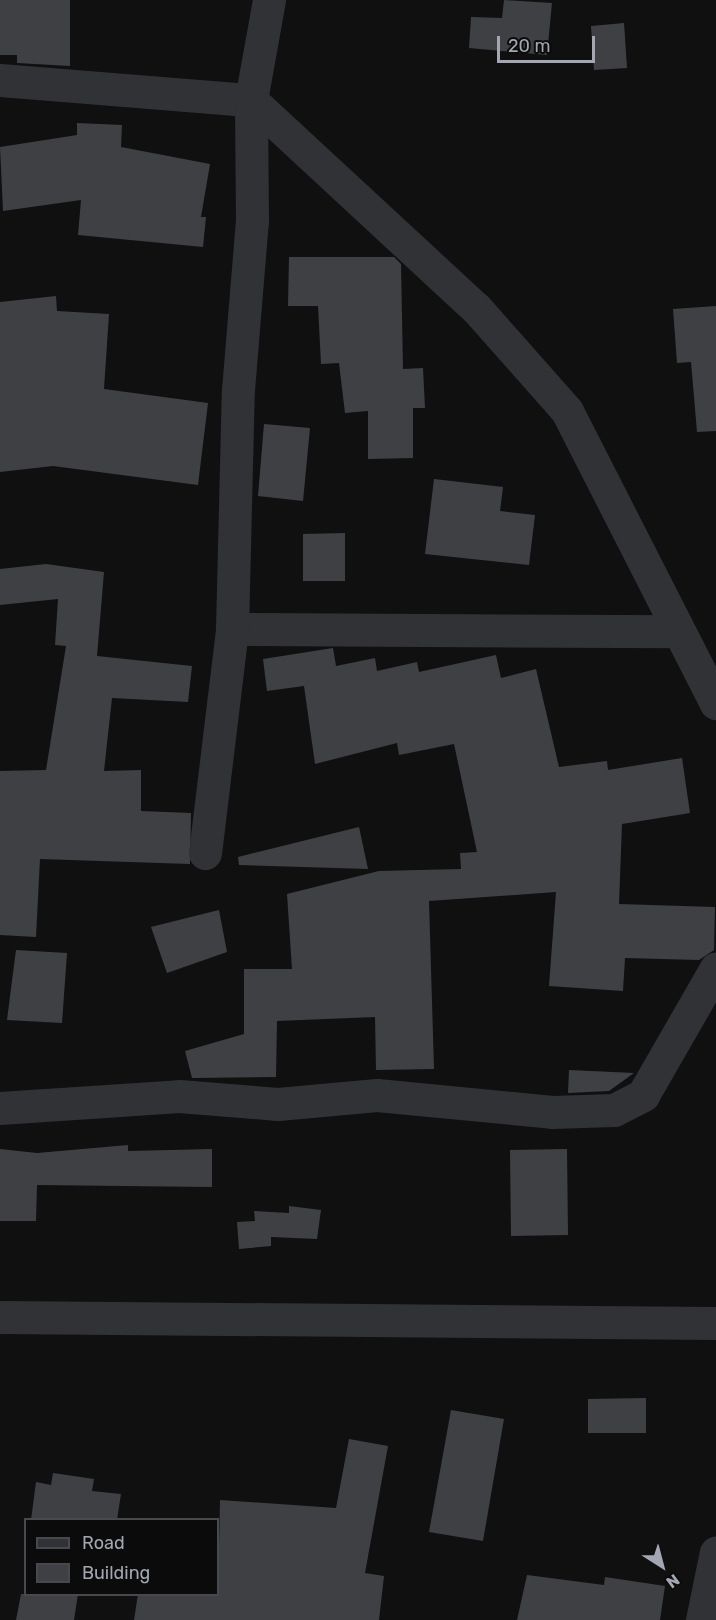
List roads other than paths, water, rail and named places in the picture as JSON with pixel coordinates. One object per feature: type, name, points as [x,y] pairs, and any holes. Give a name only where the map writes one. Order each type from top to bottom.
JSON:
[{"type":"street","points":[[205,853],[232,629],[238,390],[252,221],[251,100],[269,0]]},
{"type":"street","points":[[0,80],[251,100],[476,308],[567,411],[677,631],[716,703]]},
{"type":"street","points":[[232,629],[677,631]]},
{"type":"street","points":[[0,1108],[179,1096],[278,1104],[377,1095],[552,1112],[614,1110],[643,1095],[716,968]]},
{"type":"street","points":[[0,1317],[716,1323]]},
{"type":"street","points":[[702,1620],[716,1552]]}]
